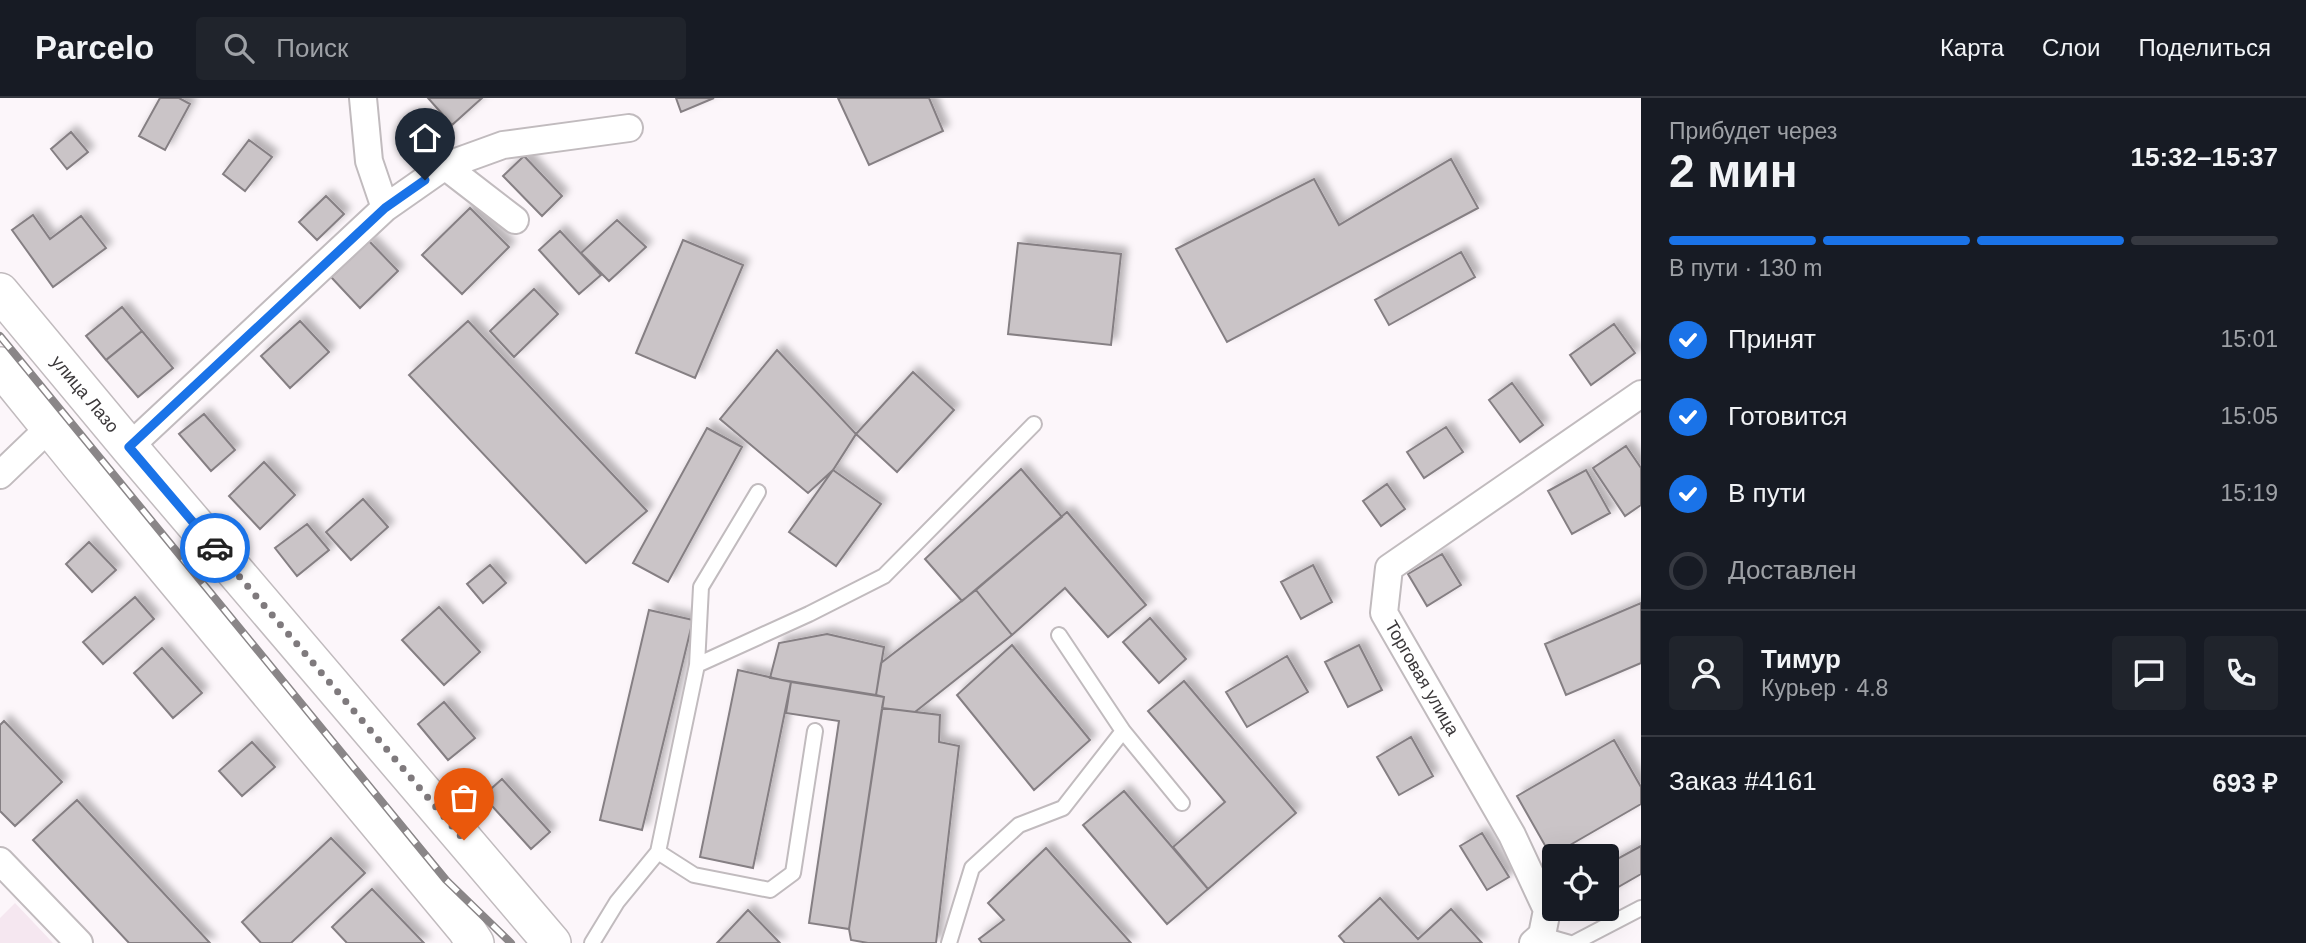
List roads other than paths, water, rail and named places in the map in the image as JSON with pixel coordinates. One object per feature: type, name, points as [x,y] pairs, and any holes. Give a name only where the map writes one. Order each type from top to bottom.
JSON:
[{"type":"main road","name":"улица Лазо","points":[[0,292],[552,943]]},
{"type":"main road","points":[[0,366],[475,943]]},
{"type":"street","points":[[363,98],[369,161],[385,208]]},
{"type":"street","points":[[129,447],[385,208],[446,166],[503,145],[629,128]]},
{"type":"street","points":[[446,166],[515,220]]},
{"type":"street","name":"Торговая улица","points":[[1537,939],[1547,910],[1512,835],[1384,613],[1389,568],[1641,394]]},
{"type":"street","points":[[0,475],[50,427]]},
{"type":"street","points":[[0,861],[79,943]]},
{"type":"lane","points":[[697,665],[884,576],[1034,424]]},
{"type":"lane","points":[[592,943],[617,902],[658,852],[697,665],[701,587],[758,492]]},
{"type":"lane","points":[[1059,635],[1123,731],[1182,803]]},
{"type":"lane","points":[[658,852],[694,876],[771,890],[793,873],[815,731]]},
{"type":"lane","points":[[949,943],[972,868],[1019,825],[1063,808],[1123,731]]},
{"type":"lane","points":[[1537,939],[1572,943],[1641,908]]},
{"type":"railway","points":[[0,336],[446,880],[511,943]]}]
